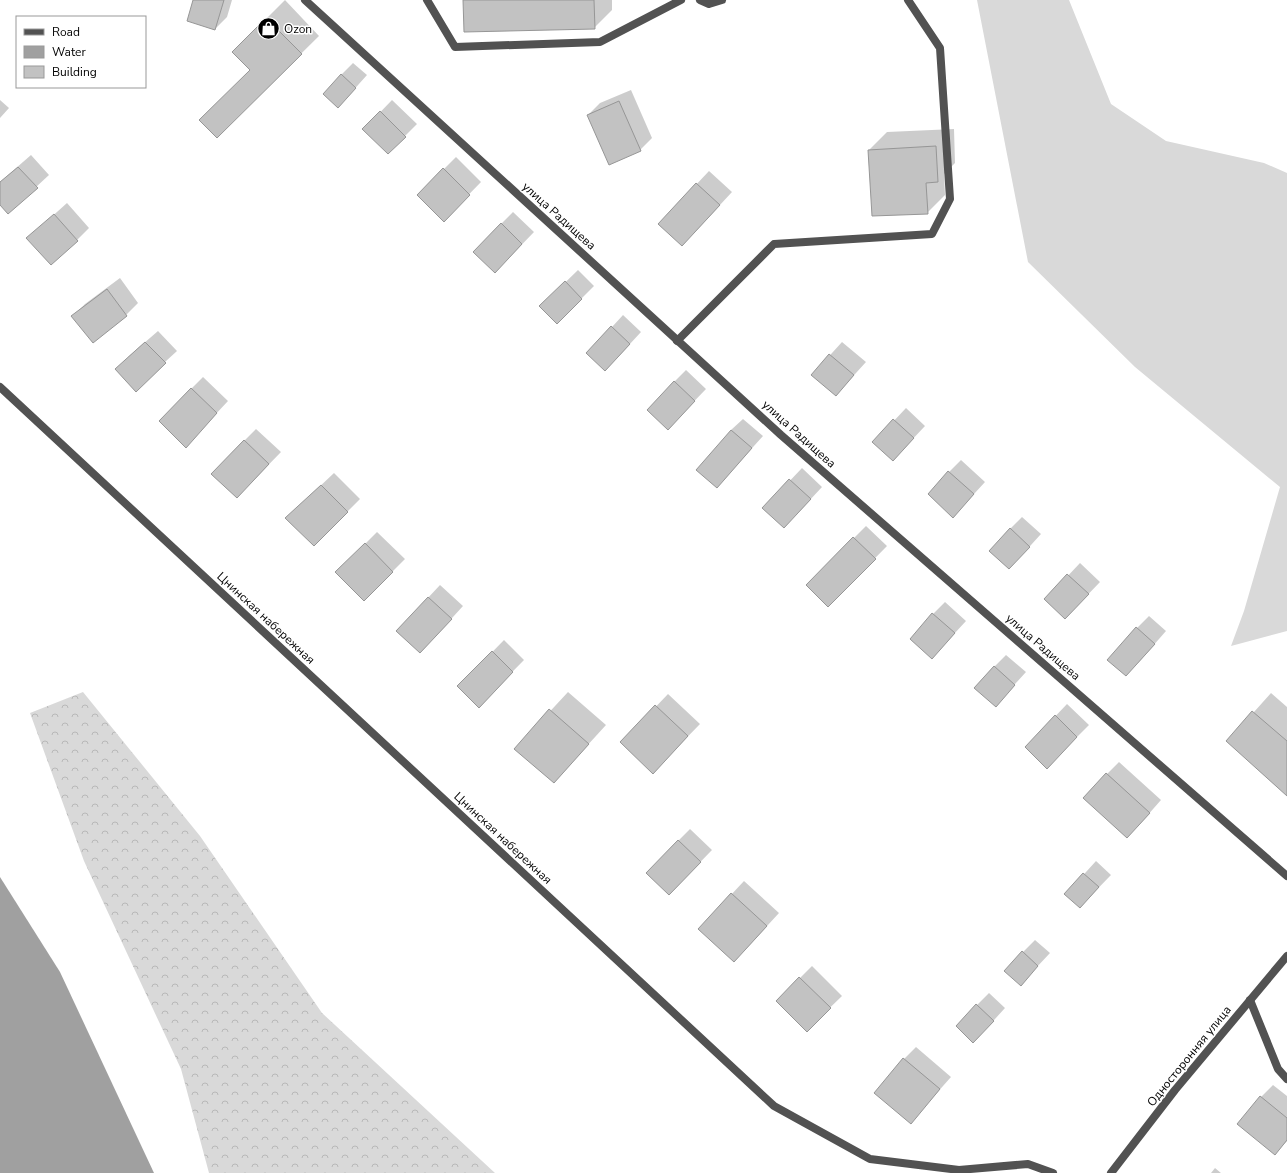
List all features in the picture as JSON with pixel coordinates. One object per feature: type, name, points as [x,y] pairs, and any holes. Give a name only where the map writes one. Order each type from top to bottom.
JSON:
[{"type":"street","name":"улица Радищева","points":[[305,0],[781,435],[1287,876]]},
{"type":"street","points":[[426,0],[455,47],[600,42],[681,0]]},
{"type":"street","points":[[700,0],[709,4],[722,0]]},
{"type":"street","points":[[677,340],[774,244],[932,234],[950,199],[940,48],[908,0]]},
{"type":"street","name":"Цнинская набережная","points":[[0,387],[774,1106],[870,1159],[959,1170],[1028,1164],[1053,1173]]},
{"type":"street","name":"Односторонняя улица","points":[[1111,1173],[1176,1090],[1287,956]]},
{"type":"street","points":[[1250,1000],[1278,1069],[1287,1079]]},
{"type":"green space","points":[[977,0],[1069,0],[1111,104],[1166,141],[1264,163],[1287,173],[1287,631],[1231,646],[1244,611],[1280,487],[1135,367],[1028,262]]},
{"type":"green space","points":[[83,692],[200,836],[322,1013],[495,1173],[209,1173],[181,1069],[84,861],[30,713]]},
{"type":"water","points":[[0,877],[60,972],[154,1173],[0,1173]]},
{"type":"building","points":[[193,0],[224,0],[215,30],[187,21]]},
{"type":"building","points":[[463,0],[594,0],[595,29],[464,32]]},
{"type":"building","points":[[266,18],[302,54],[217,138],[199,120],[250,70],[232,52]]},
{"type":"building","points":[[341,74],[356,88],[338,108],[323,94]]},
{"type":"building","points":[[619,101],[641,151],[609,165],[587,115]]},
{"type":"building","points":[[380,111],[406,137],[388,154],[362,129]]},
{"type":"building","points":[[936,146],[938,182],[926,183],[928,214],[872,216],[868,150]]},
{"type":"building","points":[[18,167],[38,188],[8,214],[0,205],[0,182]]},
{"type":"building","points":[[443,168],[470,195],[444,222],[417,195]]},
{"type":"building","points":[[696,183],[720,205],[682,246],[658,224]]},
{"type":"building","points":[[54,214],[78,241],[51,265],[26,238]]},
{"type":"building","points":[[501,223],[522,244],[495,273],[473,252]]},
{"type":"building","points":[[565,281],[582,299],[557,324],[539,306]]},
{"type":"building","points":[[107,289],[127,316],[93,343],[71,316]]},
{"type":"building","points":[[611,326],[630,344],[605,371],[586,353]]},
{"type":"building","points":[[145,342],[166,363],[136,392],[115,369]]},
{"type":"building","points":[[829,354],[854,375],[836,396],[811,375]]},
{"type":"building","points":[[674,381],[695,401],[668,430],[647,410]]},
{"type":"building","points":[[191,388],[217,413],[186,448],[159,421]]},
{"type":"building","points":[[893,419],[914,438],[893,461],[872,442]]},
{"type":"building","points":[[731,430],[752,448],[717,488],[696,470]]},
{"type":"building","points":[[244,440],[269,464],[237,498],[211,474]]},
{"type":"building","points":[[948,471],[974,494],[953,518],[928,494]]},
{"type":"building","points":[[789,479],[811,499],[784,528],[762,508]]},
{"type":"building","points":[[321,485],[348,512],[314,546],[285,518]]},
{"type":"building","points":[[1010,528],[1030,547],[1009,569],[989,551]]},
{"type":"building","points":[[853,537],[876,559],[828,607],[806,585]]},
{"type":"building","points":[[365,543],[393,572],[364,601],[335,572]]},
{"type":"building","points":[[1067,574],[1089,594],[1065,619],[1044,599]]},
{"type":"building","points":[[428,597],[452,619],[420,653],[396,631]]},
{"type":"building","points":[[932,613],[955,633],[932,659],[910,639]]},
{"type":"building","points":[[1136,627],[1155,644],[1126,676],[1107,660]]},
{"type":"building","points":[[492,651],[513,672],[479,708],[457,686]]},
{"type":"building","points":[[994,666],[1015,685],[996,707],[974,688]]},
{"type":"building","points":[[655,705],[688,736],[653,774],[620,742]]},
{"type":"building","points":[[549,709],[589,744],[554,783],[514,749]]},
{"type":"building","points":[[1252,711],[1287,741],[1287,796],[1226,741]]},
{"type":"building","points":[[1055,715],[1077,737],[1047,769],[1025,747]]},
{"type":"building","points":[[1106,773],[1150,813],[1127,838],[1083,798]]},
{"type":"building","points":[[678,840],[701,862],[669,895],[646,873]]},
{"type":"building","points":[[1083,873],[1099,887],[1080,908],[1064,894]]},
{"type":"building","points":[[731,893],[767,926],[734,962],[698,929]]},
{"type":"building","points":[[1022,951],[1038,966],[1021,986],[1004,971]]},
{"type":"building","points":[[799,977],[831,1008],[807,1032],[776,1001]]},
{"type":"building","points":[[976,1004],[994,1021],[973,1043],[956,1026]]},
{"type":"building","points":[[903,1058],[940,1089],[911,1124],[874,1093]]},
{"type":"building","points":[[1260,1096],[1287,1118],[1287,1140],[1275,1155],[1237,1124]]},
{"type":"place","name":"Ozon","points":[[269,29]]}]
